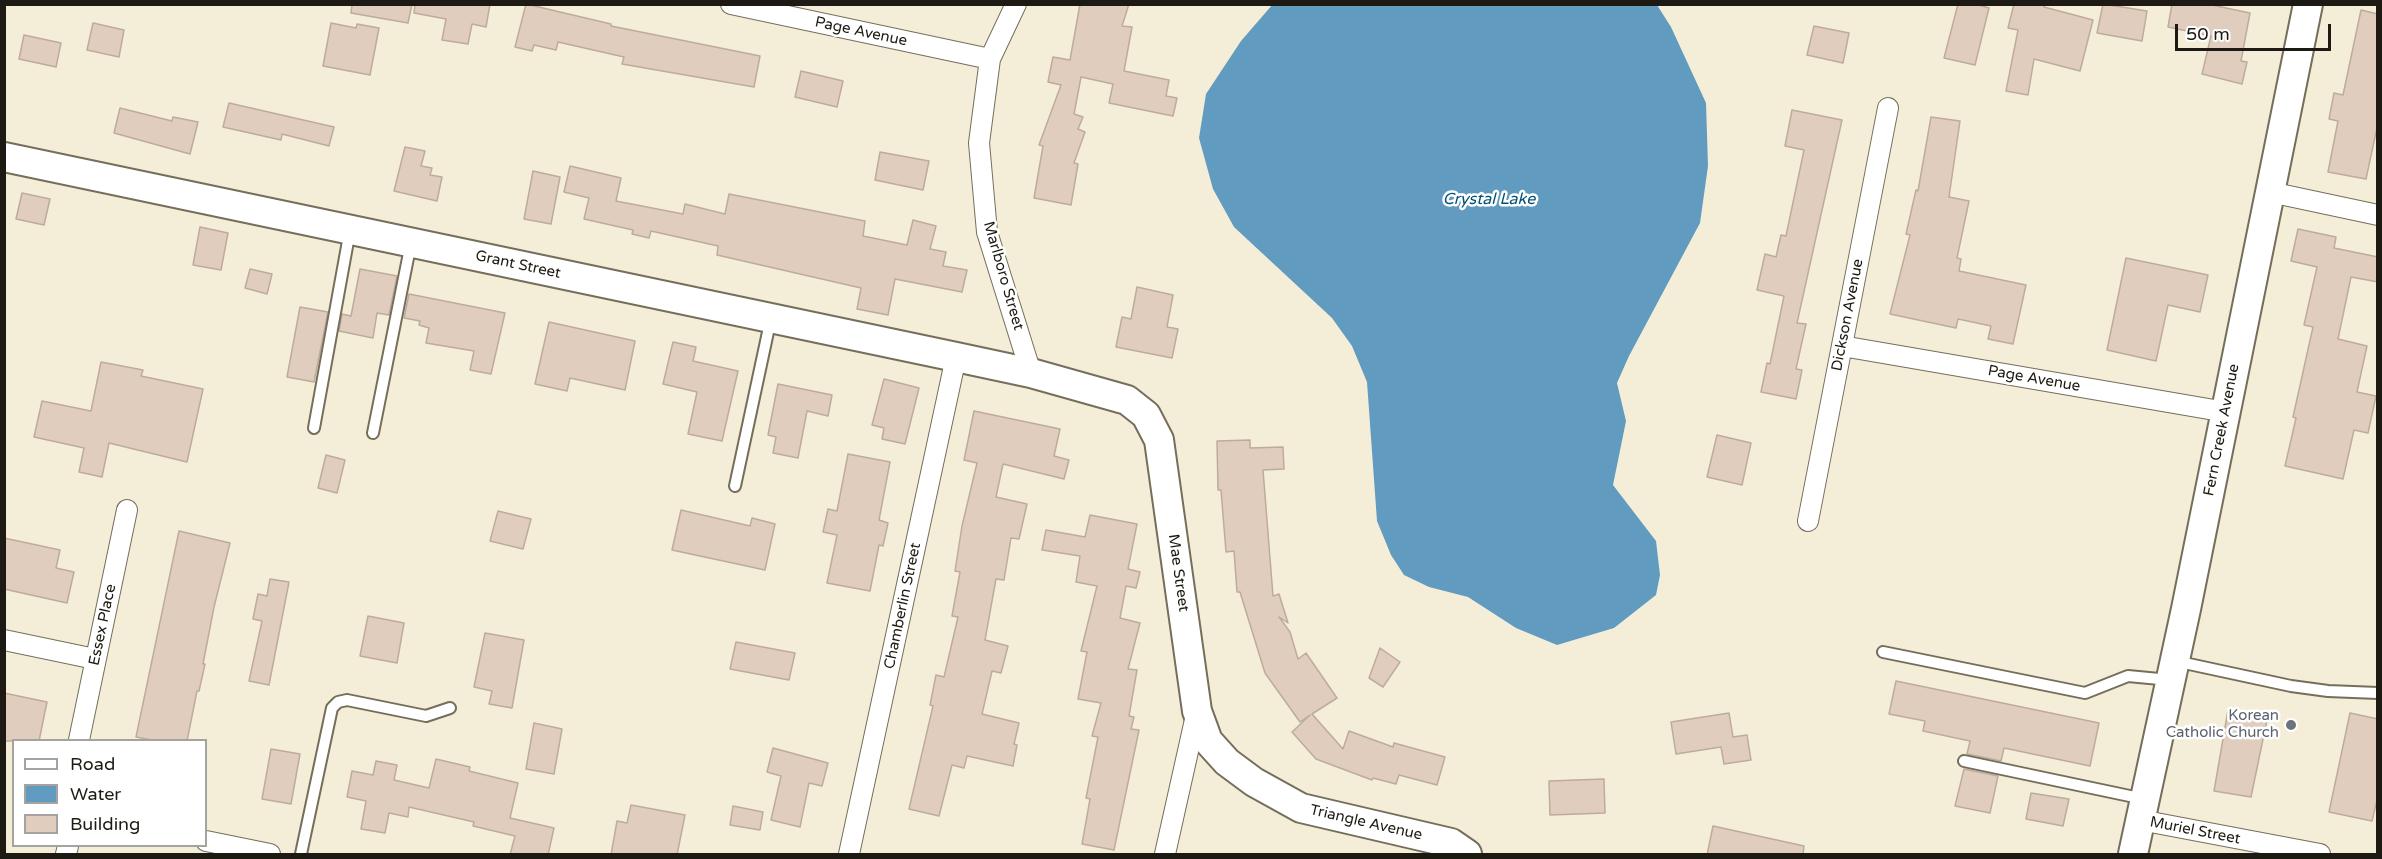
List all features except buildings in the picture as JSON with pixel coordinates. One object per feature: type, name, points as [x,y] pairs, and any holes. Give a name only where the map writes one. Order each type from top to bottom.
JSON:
[{"type":"street","name":"Page Avenue","points":[[731,4],[990,58]]},
{"type":"street","name":"Marlboro Street","points":[[1016,4],[990,58],[979,143],[987,232],[1031,373]]},
{"type":"street","name":"Fern Creek Avenue","points":[[2133,855],[2173,671],[2308,4]]},
{"type":"street","name":"Dickson Avenue","points":[[1808,521],[1888,108]]},
{"type":"street","name":"Grant Street","points":[[4,157],[1031,373]]},
{"type":"street","points":[[2270,192],[2378,215]]},
{"type":"street","name":"Page Avenue","points":[[1842,346],[2226,412]]},
{"type":"street","name":"Chamberlin Street","points":[[849,855],[956,357]]},
{"type":"street","name":"Mae Street","points":[[1031,373],[1127,400],[1146,415],[1159,440],[1197,711],[1165,855]]},
{"type":"street","name":"Essex Place","points":[[79,739],[127,510]]},
{"type":"street","points":[[4,640],[95,660]]},
{"type":"street","name":"Triangle Avenue","points":[[1197,711],[1208,741],[1227,762],[1254,782],[1301,808],[1451,843],[1467,855]]},
{"type":"street","name":"Muriel Street","points":[[2143,810],[2320,855]]},
{"type":"street","points":[[207,841],[270,855]]},
{"type":"lane","points":[[314,428],[350,230]]},
{"type":"lane","points":[[373,433],[411,242]]},
{"type":"lane","points":[[735,486],[771,318]]},
{"type":"lane","points":[[1883,651],[2085,693],[2128,676],[2173,671],[2328,692],[2378,693]]},
{"type":"lane","points":[[301,855],[332,708],[338,702],[347,700],[426,716],[450,708]]},
{"type":"lane","points":[[1964,761],[2143,810]]},
{"type":"water","name":"Crystal Lake","points":[[1273,4],[1657,5],[1671,27],[1706,103],[1708,166],[1700,223],[1617,383],[1626,421],[1613,485],[1656,541],[1660,575],[1656,595],[1614,628],[1557,645],[1516,628],[1468,597],[1429,587],[1404,575],[1391,555],[1377,521],[1367,382],[1352,346],[1332,318],[1234,227],[1213,189],[1199,138],[1206,94],[1241,41]]},
{"type":"place","name":"Korean Catholic Church","points":[[2291,725]]}]
